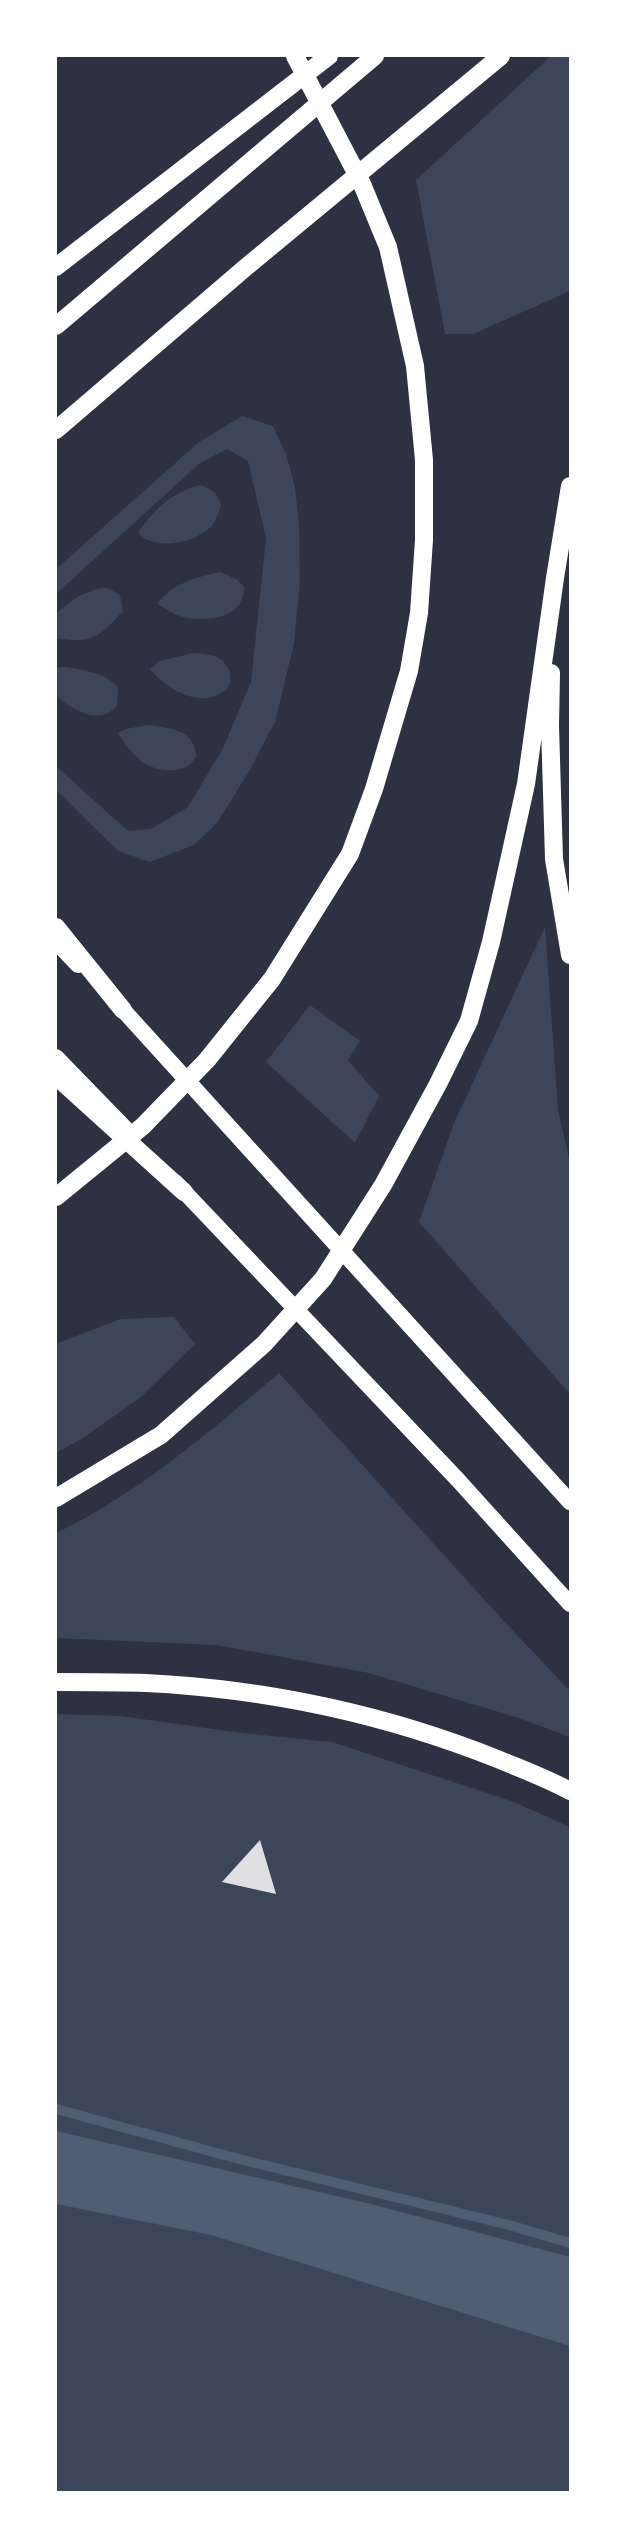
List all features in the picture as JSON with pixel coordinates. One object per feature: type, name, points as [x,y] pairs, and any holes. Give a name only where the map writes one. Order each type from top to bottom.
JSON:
[{"type":"highway","points":[[56,1197],[143,1126],[207,1060],[272,979],[350,854],[374,789],[409,671],[419,613],[424,540],[424,460],[416,366],[388,247],[362,184],[295,56]]},
{"type":"highway","points":[[56,267],[328,56]]},
{"type":"highway","points":[[56,326],[375,56]]},
{"type":"highway","points":[[56,430],[245,268],[501,56]]},
{"type":"highway","points":[[56,1498],[161,1435],[264,1344],[323,1279],[383,1185],[438,1084],[469,1021],[491,942],[526,784],[570,486]]},
{"type":"highway","points":[[555,578],[550,726],[554,859],[570,955]]},
{"type":"highway","points":[[56,927],[123,1010]]},
{"type":"highway","points":[[56,942],[123,1010],[570,1502]]},
{"type":"highway","points":[[56,1057],[450,1471],[570,1604]]},
{"type":"highway","points":[[56,1076],[184,1192]]},
{"type":"highway","points":[[56,1682],[147,1683],[248,1693],[346,1711],[452,1741],[552,1781],[570,1791]]},
{"type":"shaded area","points":[[551,56],[570,56],[570,291],[473,334],[445,334],[416,180]]},
{"type":"shaded area","points":[[242,416],[273,426],[286,454],[295,487],[299,524],[300,580],[294,644],[275,722],[248,773],[217,823],[194,845],[150,862],[118,851],[56,790],[56,766],[128,831],[151,829],[188,807],[223,748],[251,682],[266,538],[248,461],[227,449],[200,463],[56,594],[56,569],[199,442]]},
{"type":"shaded area","points":[[201,485],[214,492],[221,506],[209,529],[199,536],[171,543],[153,542],[138,533],[165,503],[181,492]]},
{"type":"shaded area","points":[[220,572],[236,579],[244,586],[243,597],[232,612],[214,618],[183,617],[157,604],[178,586]]},
{"type":"shaded area","points":[[106,587],[120,595],[123,611],[94,637],[79,640],[56,638],[56,614],[78,597]]},
{"type":"shaded area","points":[[193,653],[214,656],[228,667],[230,682],[225,691],[210,697],[191,697],[172,688],[150,669],[160,661]]},
{"type":"shaded area","points":[[64,667],[93,672],[112,682],[118,687],[117,706],[110,712],[94,715],[85,714],[69,706],[56,695],[56,668]]},
{"type":"shaded area","points":[[147,725],[172,729],[189,737],[194,745],[196,756],[192,762],[181,769],[164,770],[148,765],[134,755],[118,733]]},
{"type":"shaded area","points":[[545,927],[558,1110],[570,1162],[570,1394],[419,1222],[454,1123]]},
{"type":"shaded area","points":[[310,1005],[360,1041],[348,1060],[379,1096],[355,1143],[266,1062]]},
{"type":"shaded area","points":[[174,1317],[195,1344],[141,1397],[83,1438],[56,1453],[56,1344],[120,1319]]},
{"type":"shaded area","points":[[279,1373],[570,1691],[570,1737],[519,1718],[369,1673],[216,1645],[56,1638],[56,1533],[116,1500],[144,1481]]},
{"type":"shaded area","points":[[56,1714],[121,1716],[242,1733],[332,1742],[514,1802],[570,1827],[570,2492],[56,2492]]},
{"type":"shaded area","points":[[56,2131],[371,2204],[570,2257],[570,2346],[211,2235],[56,2204]]},
{"type":"building","points":[[260,1840],[276,1894],[222,1882]]},
{"type":"waterway","points":[[56,2109],[239,2159],[509,2225],[570,2243]]}]
